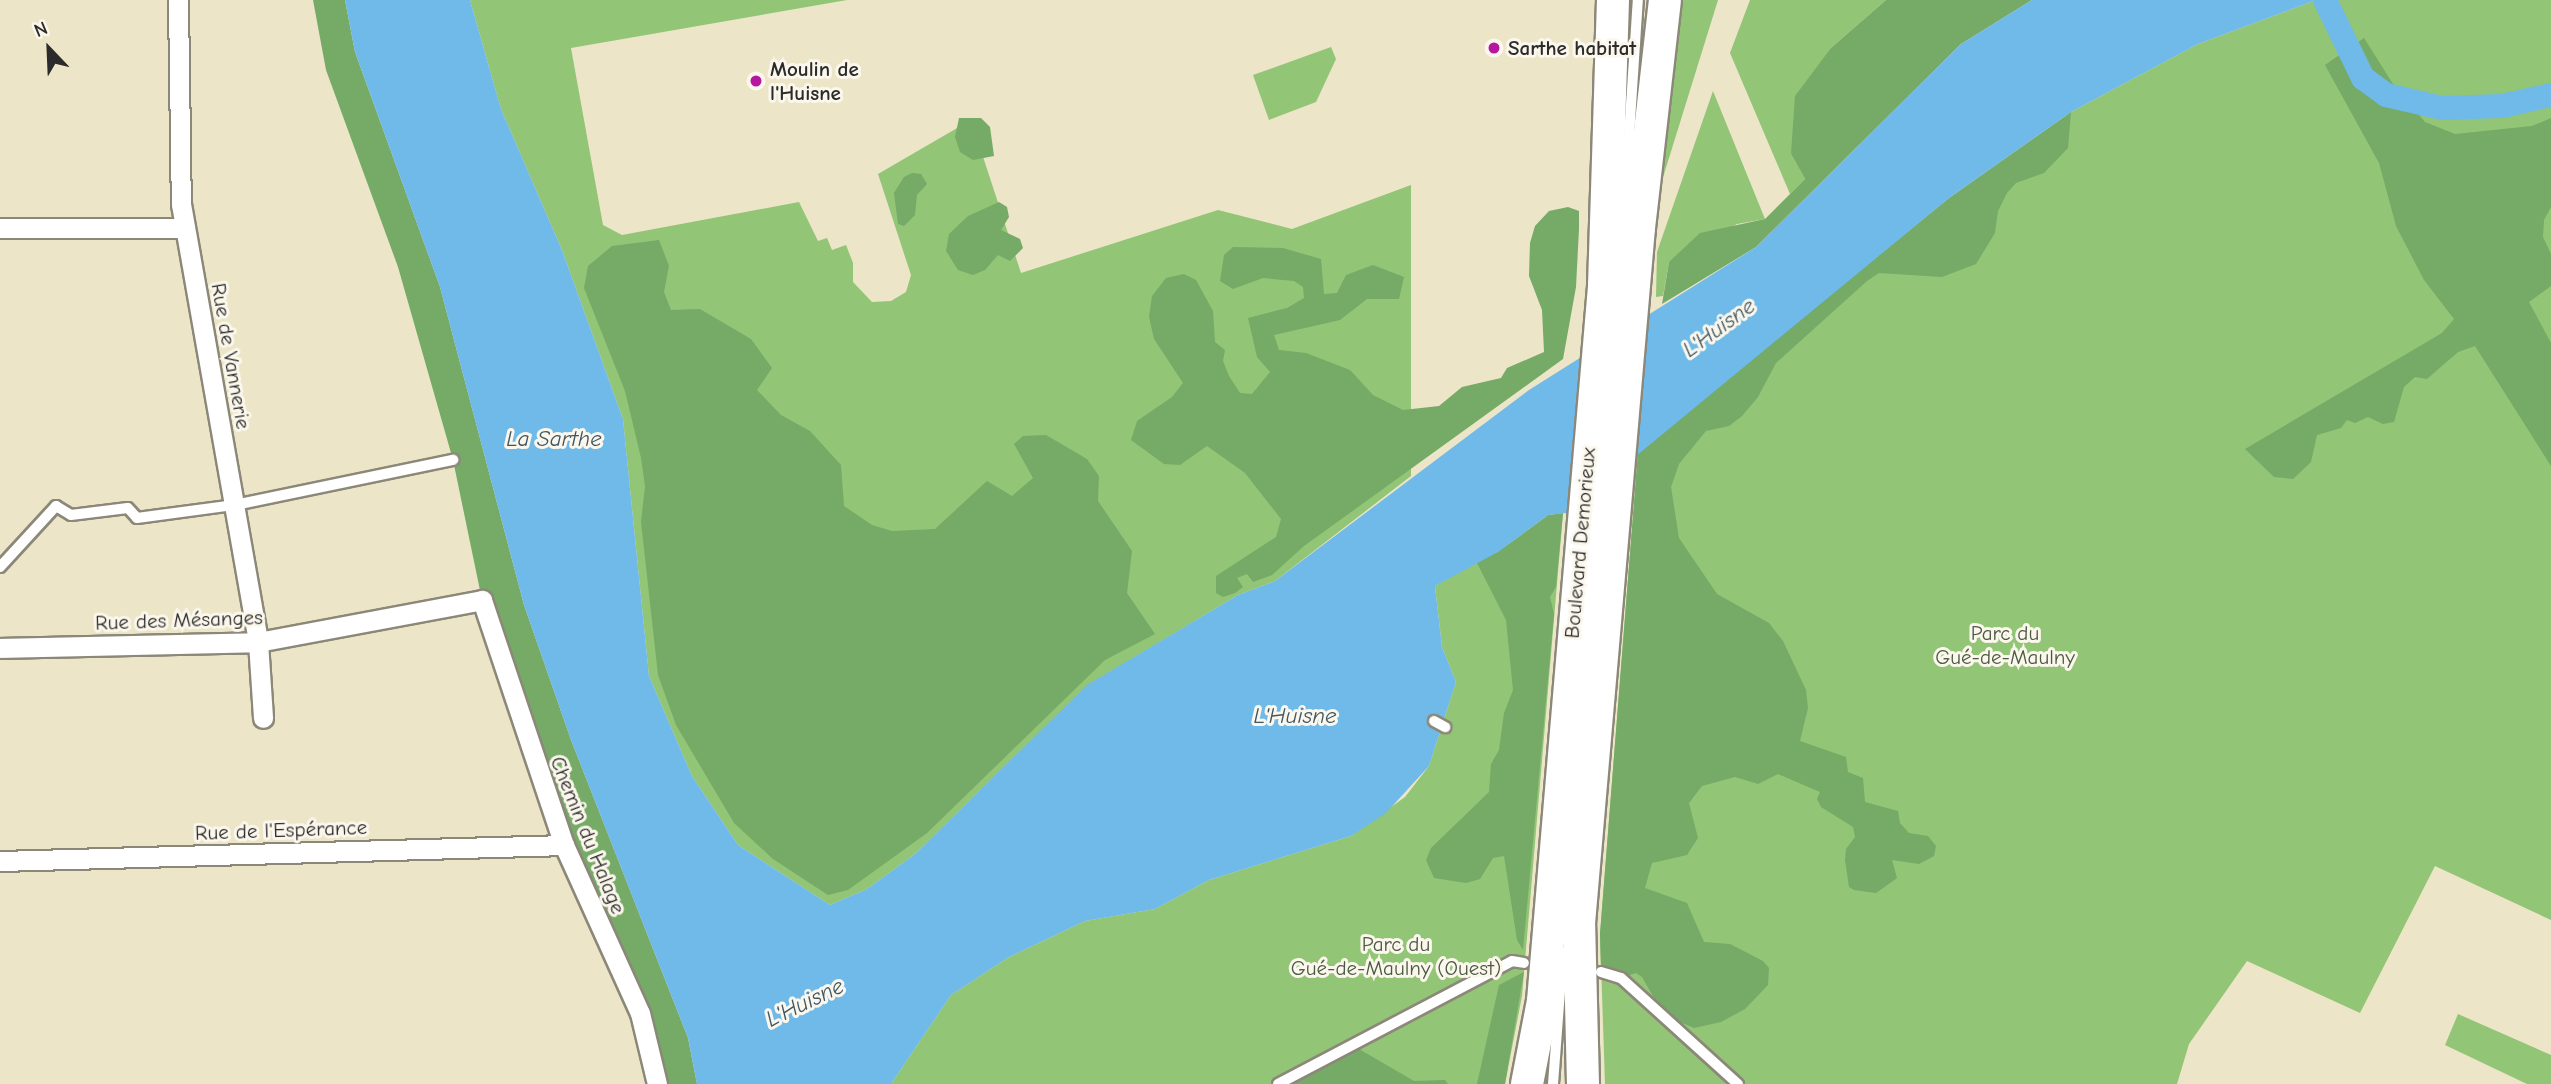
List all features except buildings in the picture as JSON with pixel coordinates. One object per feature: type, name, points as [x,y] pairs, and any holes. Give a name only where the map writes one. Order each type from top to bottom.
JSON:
[{"type":"main road","name":"Boulevard Demorieux","points":[[1583,1084],[1579,923],[1607,606],[1621,275],[1613,0]]},
{"type":"main road","name":"Boulevard Demorieux","points":[[1527,1084],[1543,1001],[1573,623],[1621,275],[1665,0]]},
{"type":"street","name":"Rue de Vannerie","points":[[178,0],[185,228],[258,642],[263,718]]},
{"type":"street","points":[[0,228],[185,228]]},
{"type":"street","name":"Rue des Mésanges","points":[[0,648],[258,642],[482,600]]},
{"type":"street","name":"Chemin du Halage","points":[[482,600],[564,845],[640,1013],[657,1084]]},
{"type":"street","name":"Rue de l'Espérance","points":[[0,861],[564,845]]},
{"type":"lane","points":[[1621,275],[1638,0]]},
{"type":"lane","points":[[0,567],[57,506],[71,515],[128,508],[137,518],[234,505],[453,460]]},
{"type":"lane","points":[[1434,721],[1445,727]]},
{"type":"lane","points":[[1574,796],[1578,744]]},
{"type":"lane","points":[[1553,1084],[1564,932]]},
{"type":"lane","points":[[1278,1084],[1512,961],[1524,963]]},
{"type":"lane","points":[[1601,972],[1621,978],[1738,1084]]},
{"type":"green space","points":[[313,0],[345,0],[355,52],[440,287],[524,605],[571,740],[688,1038],[697,1084],[657,1084],[640,1013],[564,845],[482,600],[453,460],[398,267],[326,70]]},
{"type":"green space","points":[[470,0],[847,0],[571,48],[603,225],[622,235],[799,202],[818,241],[827,238],[832,250],[846,245],[853,263],[853,282],[872,302],[891,301],[906,292],[911,275],[878,174],[971,120],[1021,273],[1218,210],[1292,229],[1411,185],[1411,476],[1275,581],[1238,595],[1088,685],[915,854],[867,889],[830,905],[738,845],[692,776],[649,676],[623,419],[562,250],[501,109]]},
{"type":"green space","points":[[1681,0],[1718,0],[1660,187],[1656,186]]},
{"type":"green space","points":[[1750,0],[1886,0],[1831,48],[1791,154],[1805,179],[1790,194],[1730,53]]},
{"type":"green space","points":[[1886,0],[2032,0],[1961,44],[1756,247],[1662,304],[1669,262],[1700,233],[1765,219],[1805,179],[1791,154],[1795,96],[1831,48]]},
{"type":"green space","name":"Parc du Gué-de-Maulny","points":[[2316,0],[2551,0],[2551,920],[2435,866],[2360,1013],[2247,961],[2189,1044],[2177,1084],[1605,1084],[1600,934],[1638,452],[2071,112],[2198,44]]},
{"type":"green space","points":[[2364,38],[2393,84],[2425,122],[2455,134],[2532,126],[2551,118],[2551,207],[2544,220],[2543,237],[2551,254],[2551,286],[2529,302],[2551,343],[2551,466],[2475,346],[2458,352],[2427,379],[2415,377],[2404,387],[2394,422],[2383,424],[2368,417],[2355,423],[2347,420],[2341,428],[2317,435],[2311,462],[2293,479],[2274,477],[2245,449],[2442,333],[2454,319],[2424,280],[2396,226],[2379,163],[2325,65]]},
{"type":"green space","points":[[1331,47],[1336,59],[1316,102],[1269,120],[1253,75]]},
{"type":"green space","points":[[1713,91],[1765,219],[1737,224],[1669,262],[1663,296],[1656,297],[1657,252]]},
{"type":"green space","points":[[2071,112],[2068,148],[2044,173],[2016,183],[2007,193],[1998,211],[1995,233],[1976,264],[1942,277],[1879,273],[1867,281],[1776,363],[1758,397],[1742,416],[1729,426],[1706,431],[1679,464],[1671,487],[1679,538],[1717,594],[1769,623],[1783,641],[1806,690],[1808,708],[1800,741],[1846,757],[1848,772],[1863,778],[1865,802],[1898,811],[1900,823],[1909,833],[1928,836],[1936,846],[1934,856],[1919,864],[1892,860],[1897,878],[1876,893],[1854,890],[1849,887],[1845,860],[1846,849],[1855,837],[1853,827],[1821,807],[1817,799],[1820,792],[1778,774],[1758,784],[1735,777],[1702,786],[1689,803],[1698,838],[1687,855],[1652,863],[1645,888],[1687,903],[1704,942],[1730,944],[1763,961],[1769,968],[1768,985],[1745,1009],[1721,1022],[1694,1028],[1680,1022],[1658,1005],[1642,977],[1636,973],[1621,978],[1601,972],[1600,934],[1638,452],[1949,198]]},
{"type":"green space","points":[[959,118],[981,118],[990,127],[994,156],[973,160],[960,152],[955,137]]},
{"type":"green space","points":[[912,173],[921,174],[927,184],[917,195],[915,215],[904,226],[898,224],[894,193],[904,177]]},
{"type":"green space","points":[[999,202],[1007,207],[1009,217],[1001,230],[1020,239],[1023,248],[1010,261],[998,255],[985,270],[973,275],[958,270],[946,251],[949,234],[968,216]]},
{"type":"green space","points":[[1568,207],[1579,211],[1579,229],[1576,287],[1563,359],[1304,546],[1272,575],[1253,582],[1247,574],[1237,578],[1243,587],[1235,593],[1223,597],[1216,593],[1216,576],[1276,537],[1281,519],[1245,473],[1207,446],[1180,465],[1164,464],[1131,440],[1137,421],[1172,397],[1183,383],[1154,339],[1149,317],[1152,296],[1166,278],[1184,274],[1196,280],[1213,311],[1215,342],[1225,350],[1223,361],[1229,376],[1240,393],[1252,394],[1270,372],[1257,357],[1248,318],[1287,308],[1304,298],[1303,287],[1294,281],[1263,278],[1233,289],[1220,281],[1224,255],[1233,247],[1283,248],[1321,259],[1324,294],[1337,293],[1346,275],[1373,265],[1404,277],[1399,299],[1367,299],[1340,320],[1274,335],[1279,350],[1306,353],[1350,370],[1373,395],[1403,410],[1439,406],[1462,387],[1501,378],[1507,368],[1544,352],[1542,310],[1529,276],[1530,243],[1535,226],[1549,211]]},
{"type":"green space","points":[[659,240],[669,266],[664,292],[671,310],[700,309],[751,339],[772,368],[757,390],[781,415],[810,431],[841,465],[844,506],[872,525],[892,531],[935,529],[987,481],[1012,496],[1033,478],[1014,444],[1023,436],[1046,435],[1087,459],[1099,476],[1098,501],[1132,551],[1127,593],[1155,634],[1105,660],[927,833],[848,890],[828,895],[773,859],[734,823],[676,725],[658,675],[641,522],[645,486],[641,458],[625,391],[584,288],[588,266],[612,246]]},
{"type":"green space","name":"Parc du Gué-de-Maulny (Ouest)","points":[[1563,513],[1522,996],[1505,1084],[891,1084],[951,995],[1009,957],[1085,921],[1155,909],[1209,880],[1351,836],[1405,797],[1429,766],[1456,682],[1442,647],[1435,586]]},
{"type":"green space","points":[[1563,513],[1556,587],[1550,597],[1554,614],[1523,950],[1517,940],[1504,856],[1493,858],[1480,879],[1466,883],[1434,878],[1426,860],[1431,848],[1489,792],[1491,764],[1499,750],[1504,713],[1513,690],[1506,620],[1476,561],[1498,552],[1548,515]]},
{"type":"green space","points":[[1524,972],[1505,1084],[1477,1084],[1499,985]]},
{"type":"green space","points":[[2458,1014],[2551,1055],[2551,1084],[2527,1084],[2445,1045]]},
{"type":"green space","points":[[1352,1045],[1414,1081],[1445,1080],[1448,1084],[1278,1084]]},
{"type":"water","name":"L'Huisne","points":[[345,0],[470,0],[501,109],[562,250],[623,419],[649,676],[692,776],[738,845],[830,905],[867,889],[915,854],[1087,685],[1238,595],[1275,581],[1529,390],[1756,247],[1961,44],[2032,0],[2316,0],[2198,44],[2071,112],[1949,198],[1567,513],[1548,515],[1498,552],[1435,586],[1442,647],[1456,682],[1429,766],[1386,813],[1351,836],[1209,880],[1155,909],[1085,921],[1009,957],[951,995],[891,1084],[697,1084],[688,1038],[571,740],[524,605],[440,287],[355,52]]},
{"type":"waterway","points":[[2325,0],[2363,78],[2386,95],[2442,108],[2502,106],[2551,95]]},
{"type":"place","name":"Sarthe habitat","points":[[1494,48]]},
{"type":"place","name":"Moulin de l'Huisne","points":[[756,81]]},
{"type":"water label","name":"La Sarthe","points":[[554,439]]}]
